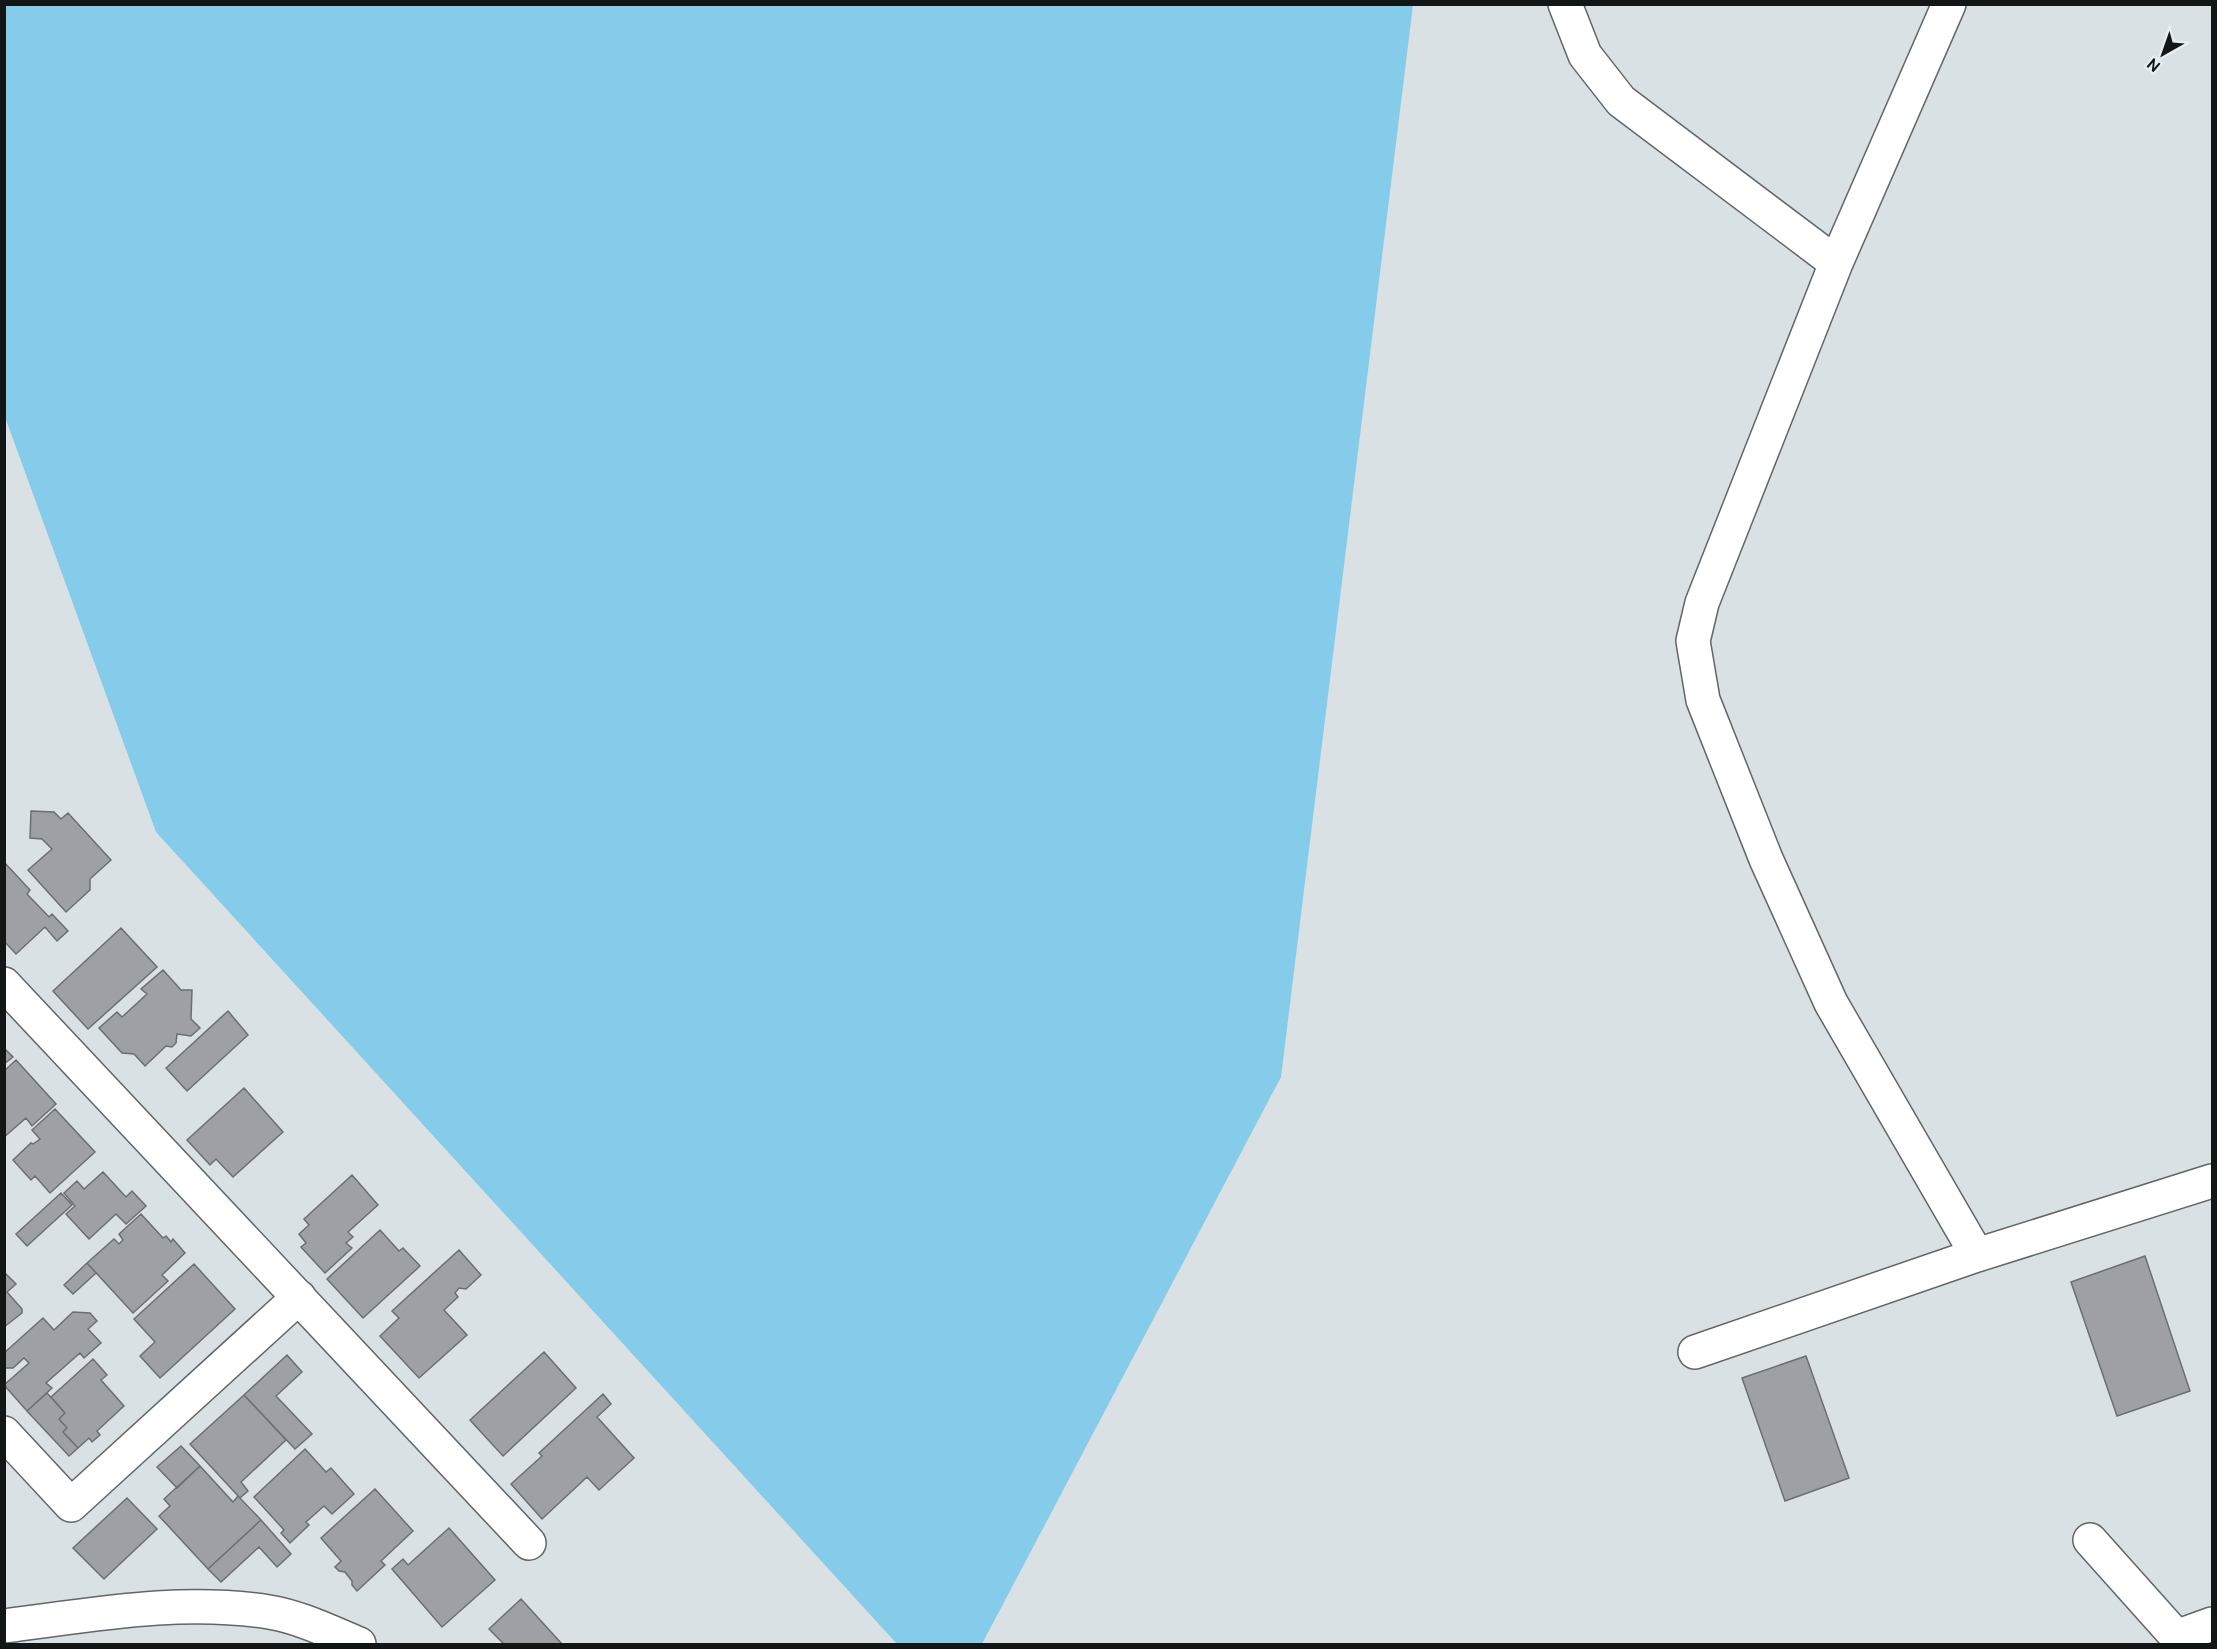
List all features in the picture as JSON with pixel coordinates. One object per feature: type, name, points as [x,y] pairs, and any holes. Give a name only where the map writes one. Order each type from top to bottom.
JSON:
[{"type":"street","points":[[1565,4],[1585,55],[1621,100],[1836,263]]},
{"type":"street","points":[[1949,4],[1836,263],[1702,603],[1693,641],[1703,700],[1766,859],[1831,1003],[1977,1255]]},
{"type":"street","points":[[4,984],[529,1544]]},
{"type":"street","points":[[1695,1352],[1977,1255],[2212,1181]]},
{"type":"street","points":[[4,1432],[71,1505],[299,1297]]},
{"type":"street","points":[[2090,1540],[2179,1641],[2212,1624]]},
{"type":"street","points":[[4,1626],[143,1608],[216,1608],[270,1612],[324,1629],[359,1644]]},
{"type":"shaded area","points":[[5,4],[1413,5],[1281,1077],[982,1644],[897,1644],[156,832],[5,417]]},
{"type":"building","points":[[31,811],[54,812],[61,819],[68,813],[111,860],[90,879],[90,890],[66,912],[28,870],[52,849],[42,839],[30,838]]},
{"type":"building","points":[[4,862],[30,890],[27,894],[49,917],[52,914],[68,931],[57,941],[45,927],[16,954],[4,941]]},
{"type":"building","points":[[121,928],[157,967],[88,1029],[53,991]]},
{"type":"building","points":[[163,970],[181,990],[192,990],[191,1019],[200,1028],[191,1036],[177,1034],[176,1043],[172,1047],[166,1046],[145,1066],[134,1054],[122,1053],[99,1028],[117,1012],[122,1017],[147,994],[141,989]]},
{"type":"building","points":[[228,1011],[248,1035],[187,1091],[166,1068]]},
{"type":"building","points":[[4,1048],[13,1057],[4,1064]]},
{"type":"building","points":[[16,1060],[56,1104],[32,1126],[26,1118],[4,1137],[4,1071]]},
{"type":"building","points":[[244,1088],[283,1132],[233,1177],[216,1159],[210,1165],[187,1140]]},
{"type":"building","points":[[55,1109],[95,1152],[50,1193],[35,1176],[31,1180],[13,1160],[31,1143],[40,1139],[32,1130]]},
{"type":"building","points":[[103,1172],[126,1197],[132,1191],[146,1206],[126,1224],[116,1214],[89,1239],[66,1214],[75,1206],[64,1193],[77,1181],[84,1189]]},
{"type":"building","points":[[352,1175],[378,1205],[348,1232],[353,1237],[346,1243],[352,1248],[325,1273],[301,1247],[306,1243],[299,1234],[309,1225],[304,1219]]},
{"type":"building","points":[[61,1193],[72,1205],[27,1246],[16,1234]]},
{"type":"building","points":[[141,1214],[163,1238],[166,1236],[171,1242],[173,1239],[185,1253],[162,1275],[168,1281],[133,1313],[87,1263],[114,1239],[119,1244],[123,1240],[119,1234]]},
{"type":"building","points":[[380,1230],[399,1251],[403,1248],[420,1266],[363,1318],[327,1279]]},
{"type":"building","points":[[459,1250],[481,1275],[466,1289],[459,1288],[455,1293],[458,1297],[444,1310],[467,1335],[419,1378],[380,1336],[399,1318],[392,1311]]},
{"type":"building","points":[[2145,1256],[2190,1391],[2117,1416],[2071,1282]]},
{"type":"building","points":[[87,1263],[96,1273],[73,1294],[64,1285]]},
{"type":"building","points":[[194,1264],[235,1309],[160,1378],[140,1356],[155,1342],[134,1319]]},
{"type":"building","points":[[4,1272],[16,1284],[7,1292],[22,1309],[22,1313],[4,1327]]},
{"type":"building","points":[[73,1312],[90,1313],[97,1321],[88,1329],[101,1343],[84,1358],[80,1353],[46,1383],[52,1388],[27,1411],[4,1385],[29,1363],[24,1358],[13,1368],[5,1368],[4,1353],[43,1318],[54,1330]]},
{"type":"building","points":[[544,1352],[576,1388],[503,1456],[470,1420]]},
{"type":"building","points":[[287,1355],[302,1372],[276,1396],[312,1434],[295,1449],[244,1395]]},
{"type":"building","points":[[1806,1356],[1849,1478],[1785,1501],[1742,1378]]},
{"type":"building","points":[[93,1359],[107,1375],[101,1380],[124,1406],[97,1431],[100,1435],[92,1442],[89,1438],[78,1448],[63,1432],[67,1428],[59,1419],[65,1413],[51,1397]]},
{"type":"building","points":[[47,1393],[65,1413],[59,1419],[67,1428],[63,1432],[78,1448],[69,1456],[27,1411]]},
{"type":"building","points":[[603,1394],[611,1404],[597,1417],[634,1458],[599,1490],[587,1477],[542,1519],[511,1484],[542,1456],[539,1453]]},
{"type":"building","points":[[244,1395],[286,1440],[241,1482],[248,1491],[240,1498],[190,1444]]},
{"type":"building","points":[[181,1446],[200,1466],[177,1488],[157,1467]]},
{"type":"building","points":[[305,1449],[326,1472],[331,1468],[354,1494],[332,1514],[324,1506],[306,1522],[309,1525],[290,1543],[281,1533],[284,1530],[254,1497]]},
{"type":"building","points":[[200,1466],[233,1502],[238,1496],[261,1520],[208,1569],[159,1516],[170,1506],[164,1499]]},
{"type":"building","points":[[375,1489],[413,1531],[381,1561],[385,1565],[357,1591],[345,1572],[335,1567],[341,1561],[321,1538]]},
{"type":"building","points":[[127,1498],[157,1529],[104,1579],[73,1548]]},
{"type":"building","points":[[261,1520],[291,1554],[277,1567],[259,1547],[221,1582],[208,1569]]},
{"type":"building","points":[[449,1528],[495,1580],[442,1627],[392,1569],[403,1559],[408,1565]]},
{"type":"building","points":[[521,1599],[562,1644],[504,1644],[489,1629]]}]
